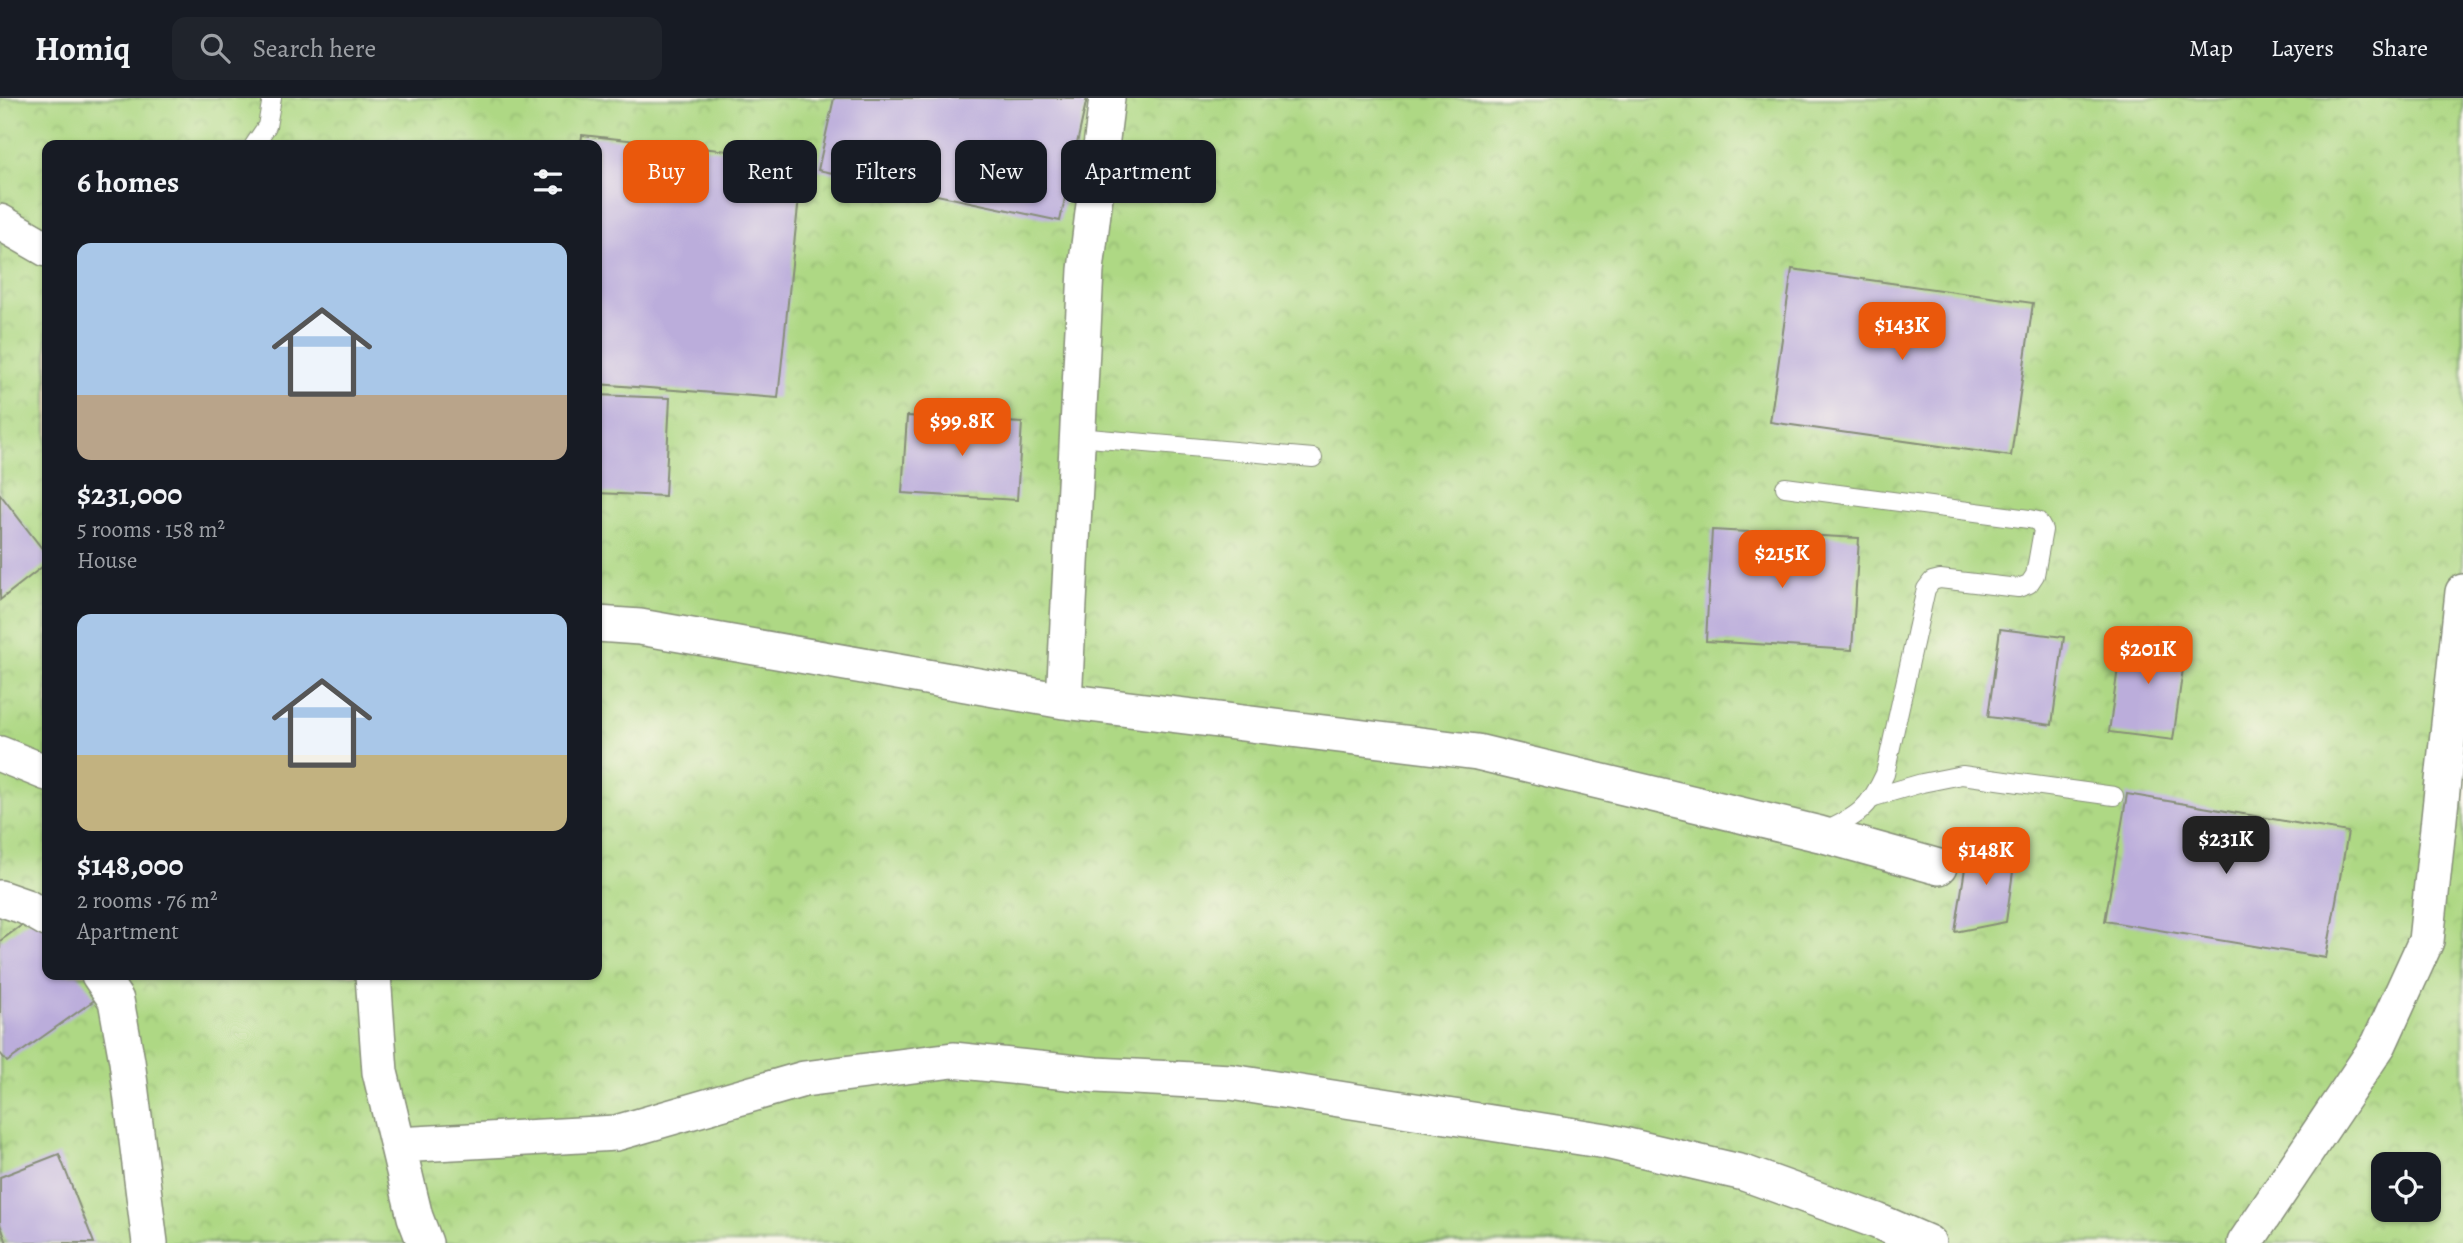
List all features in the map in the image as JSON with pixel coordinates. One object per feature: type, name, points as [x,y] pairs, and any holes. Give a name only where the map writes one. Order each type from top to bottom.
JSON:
[{"type":"street","points":[[1064,701],[1086,270],[1107,98]]},
{"type":"street","points":[[0,222],[42,246]]},
{"type":"street","points":[[2245,1243],[2379,1044],[2426,941],[2463,592]]},
{"type":"street","points":[[602,624],[640,627],[1064,701],[1477,752],[1820,834],[1939,867]]},
{"type":"street","points":[[0,754],[42,771]]},
{"type":"street","points":[[0,898],[42,916]]},
{"type":"street","points":[[102,980],[116,1000],[127,1061],[150,1243]]},
{"type":"street","points":[[373,980],[380,1072],[415,1217],[425,1243]]},
{"type":"street","points":[[398,1145],[615,1133],[804,1079],[953,1060],[1096,1075],[1231,1083],[1606,1141],[1744,1173],[1877,1221],[1928,1243]]},
{"type":"lane","points":[[257,140],[267,126],[272,98]]},
{"type":"lane","points":[[1078,437],[1313,458]]},
{"type":"lane","points":[[1784,487],[2028,519],[2038,521],[2043,530],[2035,575],[2029,584],[2018,588],[1932,580],[1926,589],[1885,774],[1874,797],[1853,819],[1820,834]]},
{"type":"lane","points":[[1874,797],[1962,775],[2114,796]]},
{"type":"green space","points":[[0,98],[2463,98],[2463,1243],[0,1243]]},
{"type":"building","points":[[834,98],[1087,98],[1078,140],[1061,140],[1061,203],[1064,203],[1060,221],[975,203],[1047,203],[1047,140],[955,140],[955,199],[941,196],[941,140],[831,140],[831,173],[818,170]]},
{"type":"building","points":[[582,135],[628,140],[623,140],[623,203],[709,203],[709,149],[723,150],[723,203],[798,203],[778,398],[602,384],[602,140],[582,140]]},
{"type":"building","points":[[1792,269],[2033,303],[2011,456],[1770,422]]},
{"type":"building","points":[[602,395],[670,398],[665,496],[602,493]]},
{"type":"building","points":[[907,416],[1022,423],[1017,500],[902,493]]},
{"type":"building","points":[[0,494],[42,549],[42,567],[0,600]]},
{"type":"building","points":[[1712,530],[1859,538],[1852,650],[1706,641]]},
{"type":"building","points":[[2000,629],[2064,637],[2052,725],[1988,717]]},
{"type":"building","points":[[2123,632],[2187,640],[2173,740],[2109,732]]},
{"type":"building","points":[[2127,794],[2348,832],[2326,958],[2105,921]]},
{"type":"building","points":[[1969,843],[2016,850],[2006,922],[1955,932]]},
{"type":"building","points":[[36,915],[42,923],[42,980],[83,980],[96,999],[7,1062],[0,1053],[0,941]]},
{"type":"building","points":[[59,1154],[94,1243],[7,1243],[0,1224],[0,1177]]}]
